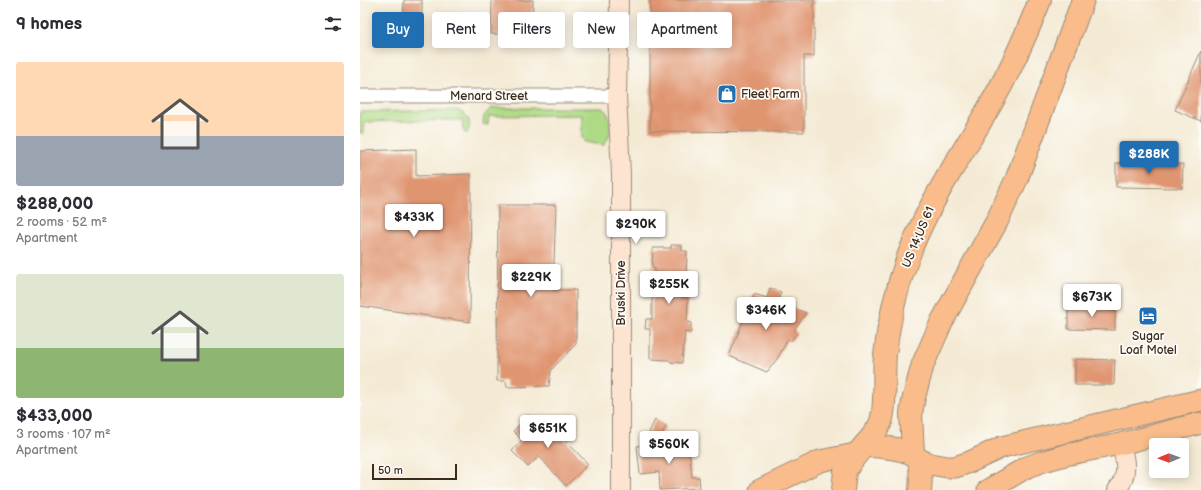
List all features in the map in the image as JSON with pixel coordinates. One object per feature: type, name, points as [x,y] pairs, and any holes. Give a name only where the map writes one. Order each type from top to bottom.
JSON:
[{"type":"highway","name":"US 14;US 61","points":[[843,490],[845,471],[880,424],[884,402],[884,370],[888,331],[897,292],[913,244],[925,216],[940,188],[989,108],[1023,44],[1040,0]]},
{"type":"highway","points":[[920,490],[921,484],[911,413],[923,364],[942,321],[997,221],[1017,178],[1083,0]]},
{"type":"highway","points":[[860,450],[882,446],[916,457]]},
{"type":"main road","points":[[916,457],[931,464],[955,467],[970,462],[1002,447],[1201,400]]},
{"type":"main road","points":[[988,490],[1027,467],[1066,455],[1120,444],[1201,423]]},
{"type":"main road","points":[[760,490],[820,461],[860,450]]},
{"type":"street","name":"Bruski Drive","points":[[619,0],[617,96],[621,173],[621,490]]},
{"type":"street","name":"Menard Street","points":[[360,96],[617,96]]},
{"type":"street","points":[[1117,490],[1125,475],[1125,460],[1120,444]]},
{"type":"green space","points":[[491,108],[602,108],[606,111],[610,121],[609,136],[604,145],[585,142],[582,139],[582,115],[489,116],[488,125],[483,124],[484,116]]},
{"type":"green space","points":[[456,110],[463,113],[468,118],[469,129],[467,133],[463,130],[462,120],[364,122],[364,131],[363,133],[360,133],[360,112]]},
{"type":"building","points":[[404,0],[422,0],[422,12],[404,12]]},
{"type":"building","points":[[492,0],[533,0],[533,12],[498,12],[498,34],[491,34]]},
{"type":"building","name":"Fleet Farm","points":[[650,0],[814,0],[814,56],[804,56],[804,132],[650,131],[650,48],[732,48],[732,12],[650,12]]},
{"type":"building","points":[[1201,51],[1201,121],[1175,110]]},
{"type":"building","points":[[416,149],[416,176],[471,174],[470,322],[360,306],[360,151]]},
{"type":"building","points":[[1116,163],[1183,164],[1182,188],[1116,187]]},
{"type":"building","points":[[498,205],[556,205],[553,290],[576,290],[576,344],[551,370],[549,386],[507,387],[506,381],[497,381]]},
{"type":"building","points":[[671,245],[682,245],[682,251],[687,251],[686,275],[683,275],[682,298],[688,298],[687,323],[691,322],[691,333],[685,332],[682,363],[671,362],[669,360],[650,359],[650,329],[645,329],[646,319],[652,319],[655,268],[652,266],[653,248],[671,248]]},
{"type":"building","points":[[770,288],[781,292],[778,302],[806,313],[794,330],[797,333],[791,341],[788,339],[777,359],[767,372],[729,356],[754,294],[767,298]]},
{"type":"building","points":[[1068,307],[1115,308],[1115,330],[1068,329]]},
{"type":"building","points":[[1075,359],[1115,360],[1114,385],[1075,385]]},
{"type":"building","points":[[529,415],[539,425],[545,419],[588,464],[566,486],[539,456],[528,467],[512,451],[522,440],[513,431]]},
{"type":"building","points":[[655,420],[666,426],[660,438],[649,432]]},
{"type":"building","points":[[688,441],[692,477],[699,477],[700,488],[660,490],[659,472],[640,474],[637,446]]},
{"type":"place","name":"Fleet Farm","points":[[727,94]]},
{"type":"place","name":"Sugar Loaf Motel","points":[[1148,316]]}]
